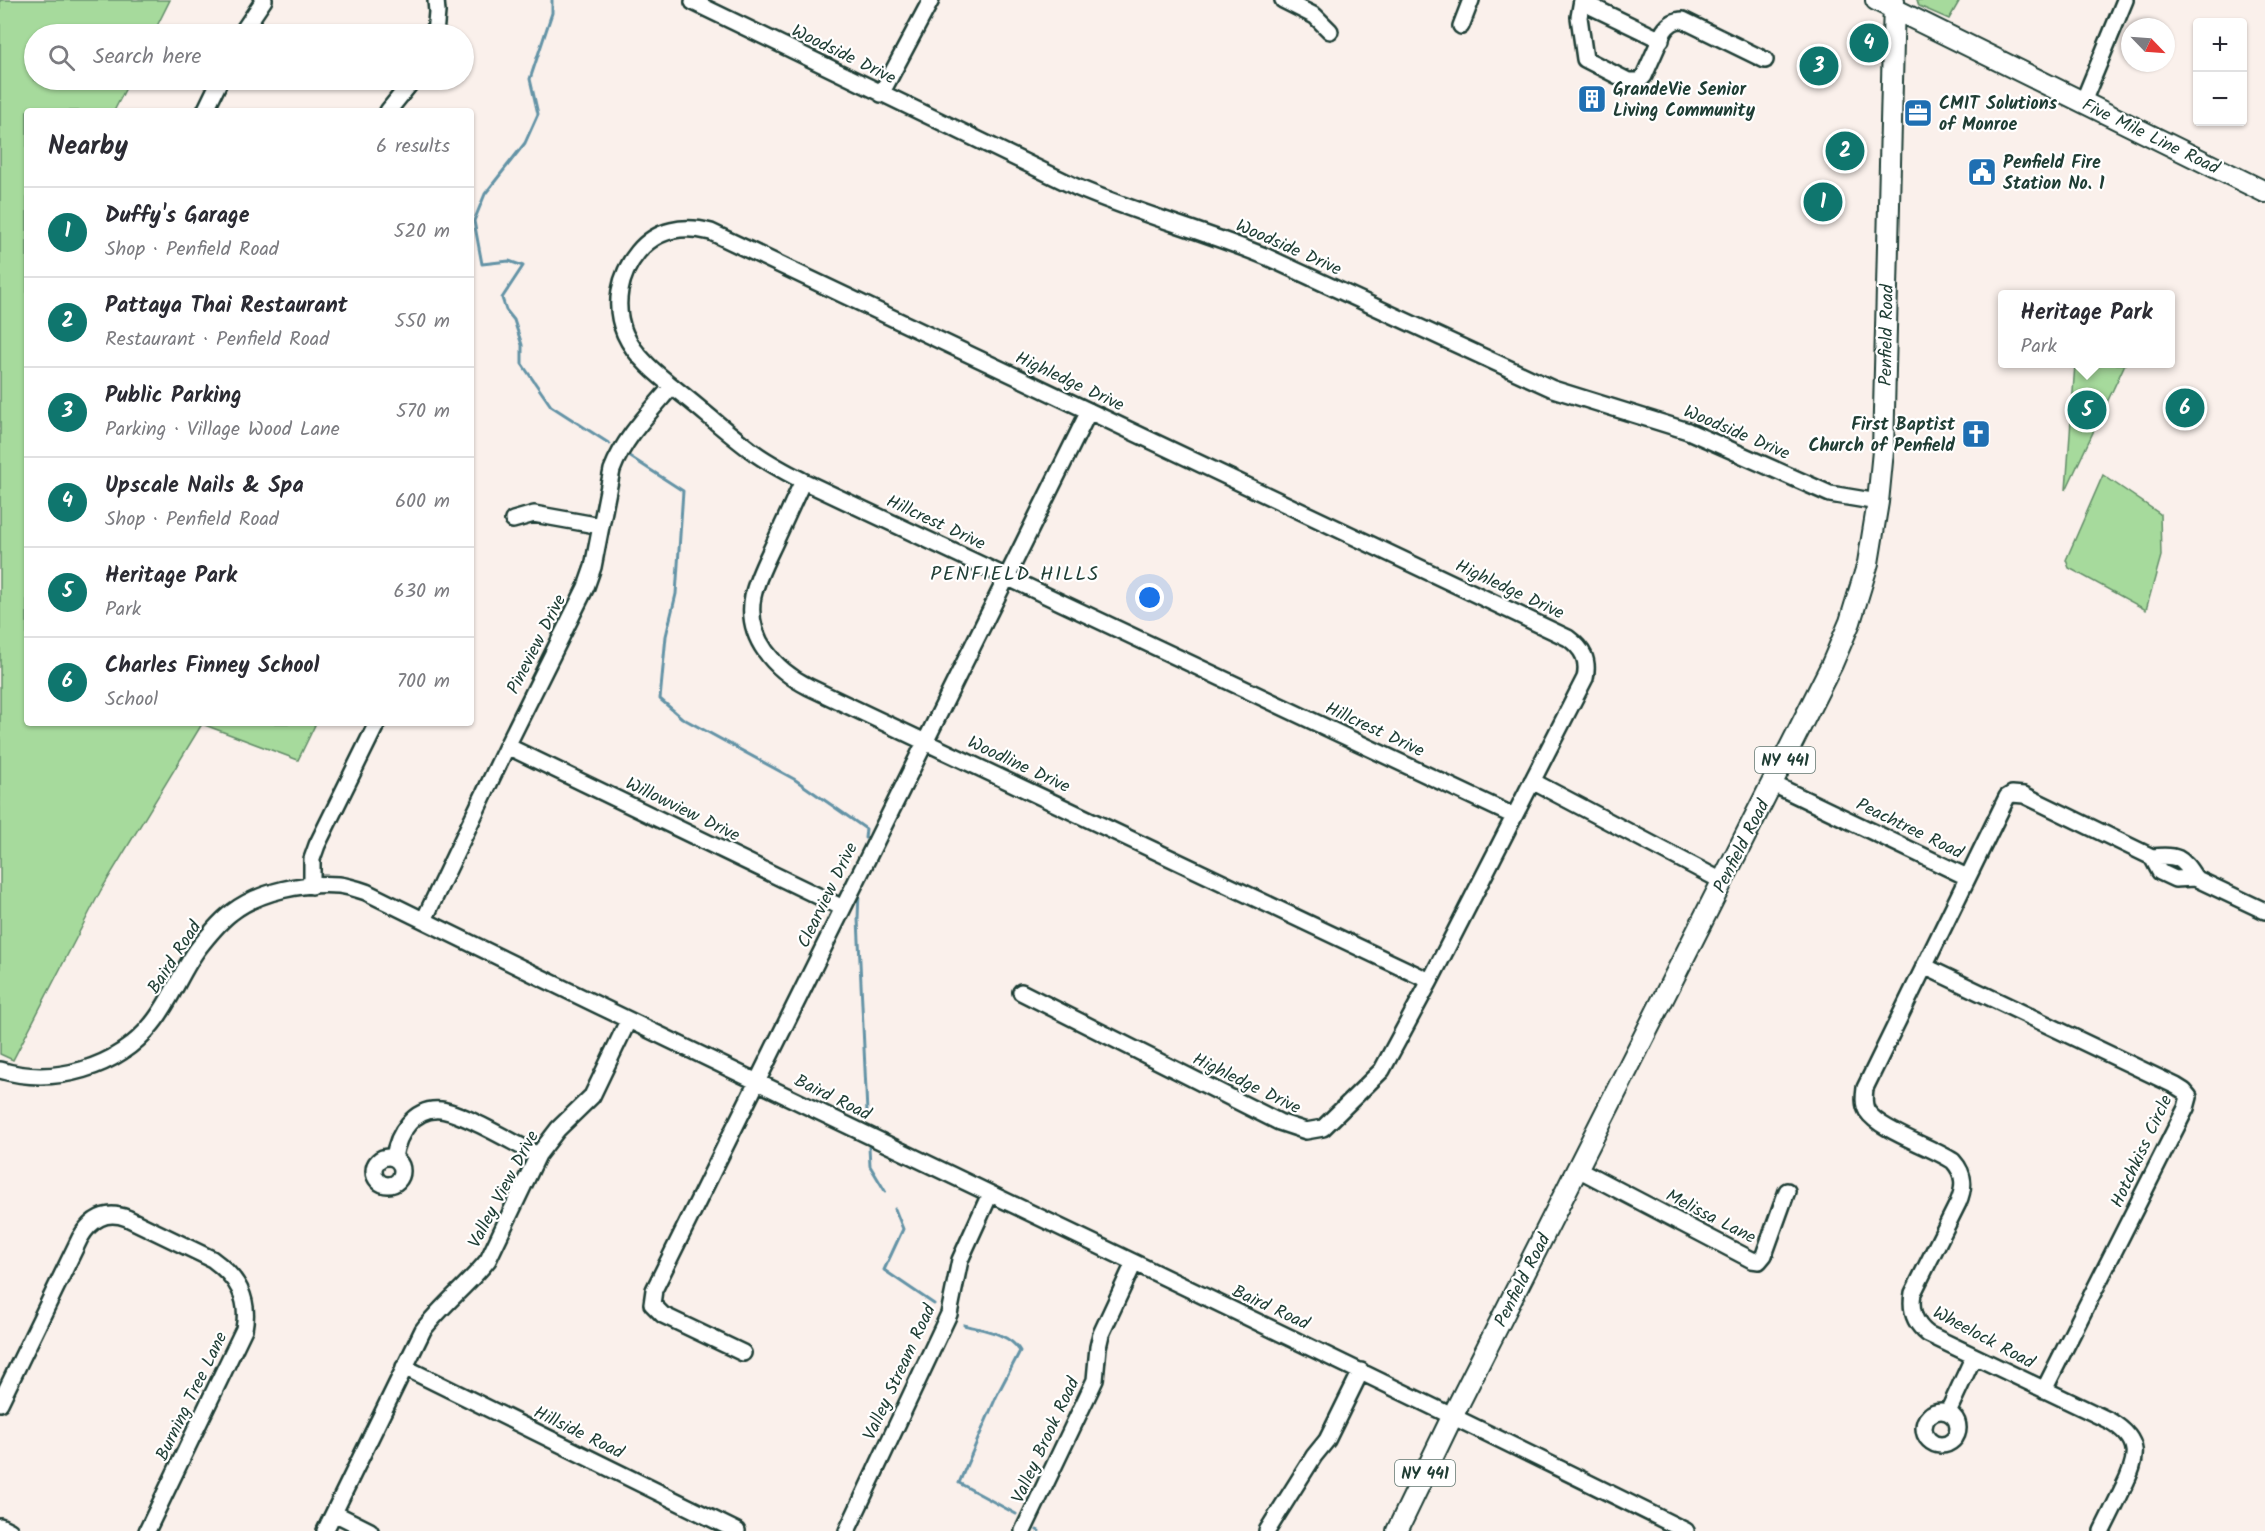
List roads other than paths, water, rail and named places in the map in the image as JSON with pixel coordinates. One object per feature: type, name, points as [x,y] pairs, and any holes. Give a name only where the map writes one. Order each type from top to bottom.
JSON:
[{"type":"main road","name":"Five Mile Line Road","points":[[1876,0],[1894,4],[2083,102],[2265,192]]},
{"type":"main road","name":"Penfield Road","points":[[1396,1531],[1722,881],[1773,784],[1850,622],[1868,563],[1883,452],[1894,4]]},
{"type":"street","points":[[248,24],[264,0]]},
{"type":"street","points":[[436,0],[436,24]]},
{"type":"street","points":[[881,93],[931,0]]},
{"type":"street","points":[[1284,0],[1315,16],[1330,31]]},
{"type":"street","points":[[1461,26],[1471,0]]},
{"type":"street","points":[[2083,102],[2125,0]]},
{"type":"street","points":[[1661,40],[1582,1],[1579,17],[1585,56],[1588,61],[1634,82],[1640,81],[1661,40],[1667,26],[1676,20],[1683,20],[1765,60]]},
{"type":"street","name":"Woodside Drive","points":[[693,2],[1076,187],[1126,208],[1214,236],[1267,257],[1522,376],[1580,398],[1688,431],[1830,494],[1878,502]]},
{"type":"street","points":[[206,108],[215,90]]},
{"type":"street","points":[[390,108],[405,90]]},
{"type":"street","name":"Highledge Drive","points":[[625,274],[631,261],[643,246],[656,236],[674,229],[694,228],[711,232],[1547,628],[1578,645],[1587,661],[1585,678],[1382,1070],[1329,1123],[1312,1131],[1300,1130],[1279,1122],[1021,992]]},
{"type":"street","name":"Hillcrest Drive","points":[[625,274],[618,298],[620,318],[625,334],[644,360],[672,386],[752,451],[803,481],[1514,816]]},
{"type":"street","name":"Pineview Drive","points":[[424,920],[586,587],[593,567],[617,458],[634,432],[672,386]]},
{"type":"street","name":"Clearview Drive","points":[[743,1353],[663,1316],[655,1309],[652,1297],[654,1290],[1089,411]]},
{"type":"street","name":"Woodline Drive","points":[[803,481],[763,568],[753,596],[753,622],[761,646],[781,670],[794,680],[1430,981]]},
{"type":"street","points":[[513,520],[534,514],[601,526]]},
{"type":"street","points":[[312,886],[312,859],[317,845],[376,726]]},
{"type":"street","name":"Willowview Drive","points":[[507,746],[843,908]]},
{"type":"street","points":[[1532,781],[1722,881]]},
{"type":"street","name":"Peachtree Road","points":[[1773,784],[1967,877],[2007,797],[2017,793],[2152,857],[2160,872],[2175,879],[2195,878],[2265,911]]},
{"type":"street","name":"Wheelock Road","points":[[1967,877],[1867,1080],[1864,1100],[1868,1112],[1878,1122],[1945,1155],[1961,1172],[1962,1194],[1913,1293],[1912,1308],[1917,1323],[1922,1329],[1974,1356],[2110,1421],[2127,1433],[2133,1442],[2135,1451],[2131,1473],[2102,1531]]},
{"type":"street","name":"Baird Road","points":[[0,1071],[42,1077],[61,1075],[99,1064],[116,1055],[152,1025],[199,947],[231,912],[263,896],[312,886],[342,885],[366,892],[628,1021],[1453,1415],[1686,1531]]},
{"type":"street","name":"Hotchkiss Circle","points":[[1924,966],[2176,1086],[2188,1097],[2186,1107],[2044,1390]]},
{"type":"street","name":"Valley View Drive","points":[[325,1531],[423,1330],[488,1260],[538,1155],[558,1129],[592,1096],[628,1021]]},
{"type":"street","points":[[394,1158],[396,1147],[406,1127],[415,1118],[433,1110],[453,1113],[538,1155]]},
{"type":"street","name":"Melissa Lane","points":[[1578,1169],[1742,1255],[1759,1261],[1764,1255],[1787,1191]]},
{"type":"street","name":"Valley Stream Road","points":[[847,1531],[949,1314],[960,1260],[990,1194]]},
{"type":"street","name":"Burning Tree Lane","points":[[0,1403],[80,1238],[87,1227],[97,1219],[106,1215],[127,1218],[212,1259],[224,1268],[242,1290],[246,1316],[244,1329],[147,1531]]},
{"type":"street","name":"Valley Brook Road","points":[[1023,1531],[1095,1380],[1101,1334],[1134,1263]]},
{"type":"street","points":[[1948,1412],[1974,1356]]},
{"type":"street","name":"Hillside Road","points":[[404,1367],[737,1531]]},
{"type":"street","points":[[1267,1531],[1314,1456],[1327,1440],[1361,1371]]},
{"type":"street","points":[[334,1513],[370,1531]]},
{"type":"street","points":[[0,1526],[10,1531]]},
{"type":"waterway","points":[[552,0],[552,13],[530,79],[538,114],[525,143],[485,194],[474,221],[482,264],[509,261],[523,266],[502,298],[506,310],[514,320],[522,345],[522,364],[551,406],[610,444]]},
{"type":"waterway","points":[[629,456],[683,491],[676,594],[666,636],[660,699],[682,718],[794,779],[866,829],[865,838]]},
{"type":"waterway","points":[[859,892],[858,919],[867,1112]]},
{"type":"waterway","points":[[869,1147],[870,1166],[885,1191]]},
{"type":"waterway","points":[[895,1209],[903,1229],[884,1270],[934,1304]]},
{"type":"waterway","points":[[964,1325],[1002,1336],[1020,1351],[997,1395],[959,1483],[1016,1514]]},
{"type":"place","name":"Upscale Nails & Spa","points":[[1869,43]]},
{"type":"place","name":"Public Parking","points":[[1819,66]]},
{"type":"place","name":"GrandeVie Senior Living Community","points":[[1592,99]]},
{"type":"place","name":"CMIT Solutions of Monroe","points":[[1918,113]]},
{"type":"place","name":"Pattaya Thai Restaurant","points":[[1845,151]]},
{"type":"place","name":"Penfield Fire Station No. 1","points":[[1982,172]]},
{"type":"place","name":"Duffy's Garage","points":[[1823,202]]},
{"type":"place","name":"Charles Finney School","points":[[2185,408]]},
{"type":"place","name":"Heritage Park","points":[[2087,410]]},
{"type":"place","name":"First Baptist Church of Penfield","points":[[1976,434]]},
{"type":"district","name":"PENFIELD HILLS","points":[[1015,573]]}]
